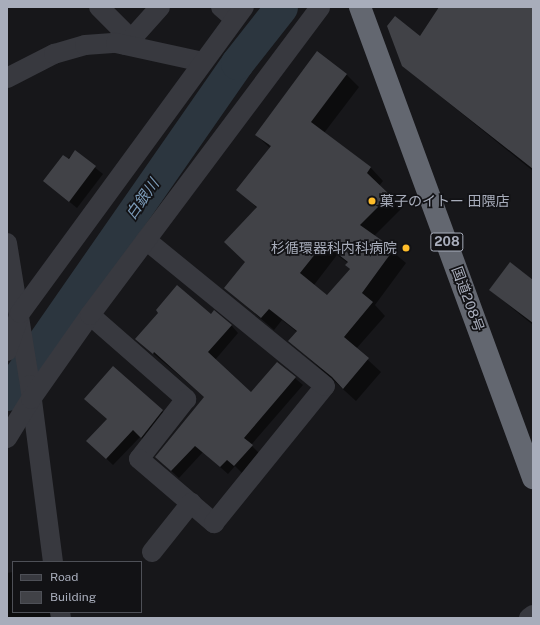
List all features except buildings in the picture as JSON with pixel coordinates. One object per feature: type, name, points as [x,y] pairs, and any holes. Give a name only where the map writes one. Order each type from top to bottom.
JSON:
[{"type":"highway","name":"国道208号","points":[[360,7],[533,478]]},
{"type":"street","points":[[99,7],[129,42]]},
{"type":"street","points":[[129,42],[160,7]]},
{"type":"street","points":[[7,438],[31,392],[320,7]]},
{"type":"street","points":[[7,351],[21,322],[203,62],[233,11]]},
{"type":"street","points":[[7,78],[54,54],[85,45],[129,42],[203,62]]},
{"type":"street","points":[[90,315],[186,399],[139,459],[214,523],[325,386],[146,240]]},
{"type":"street","points":[[7,243],[21,322],[53,561]]},
{"type":"street","points":[[152,552],[191,503]]},
{"type":"street","points":[[529,618],[533,615]]},
{"type":"waterway","name":"白銀川","points":[[7,394],[237,63],[281,7]]},
{"type":"place","name":"菓子のイトー 田隈店","points":[[372,201]]},
{"type":"place","name":"杉循環器科内科病院","points":[[406,248]]}]
